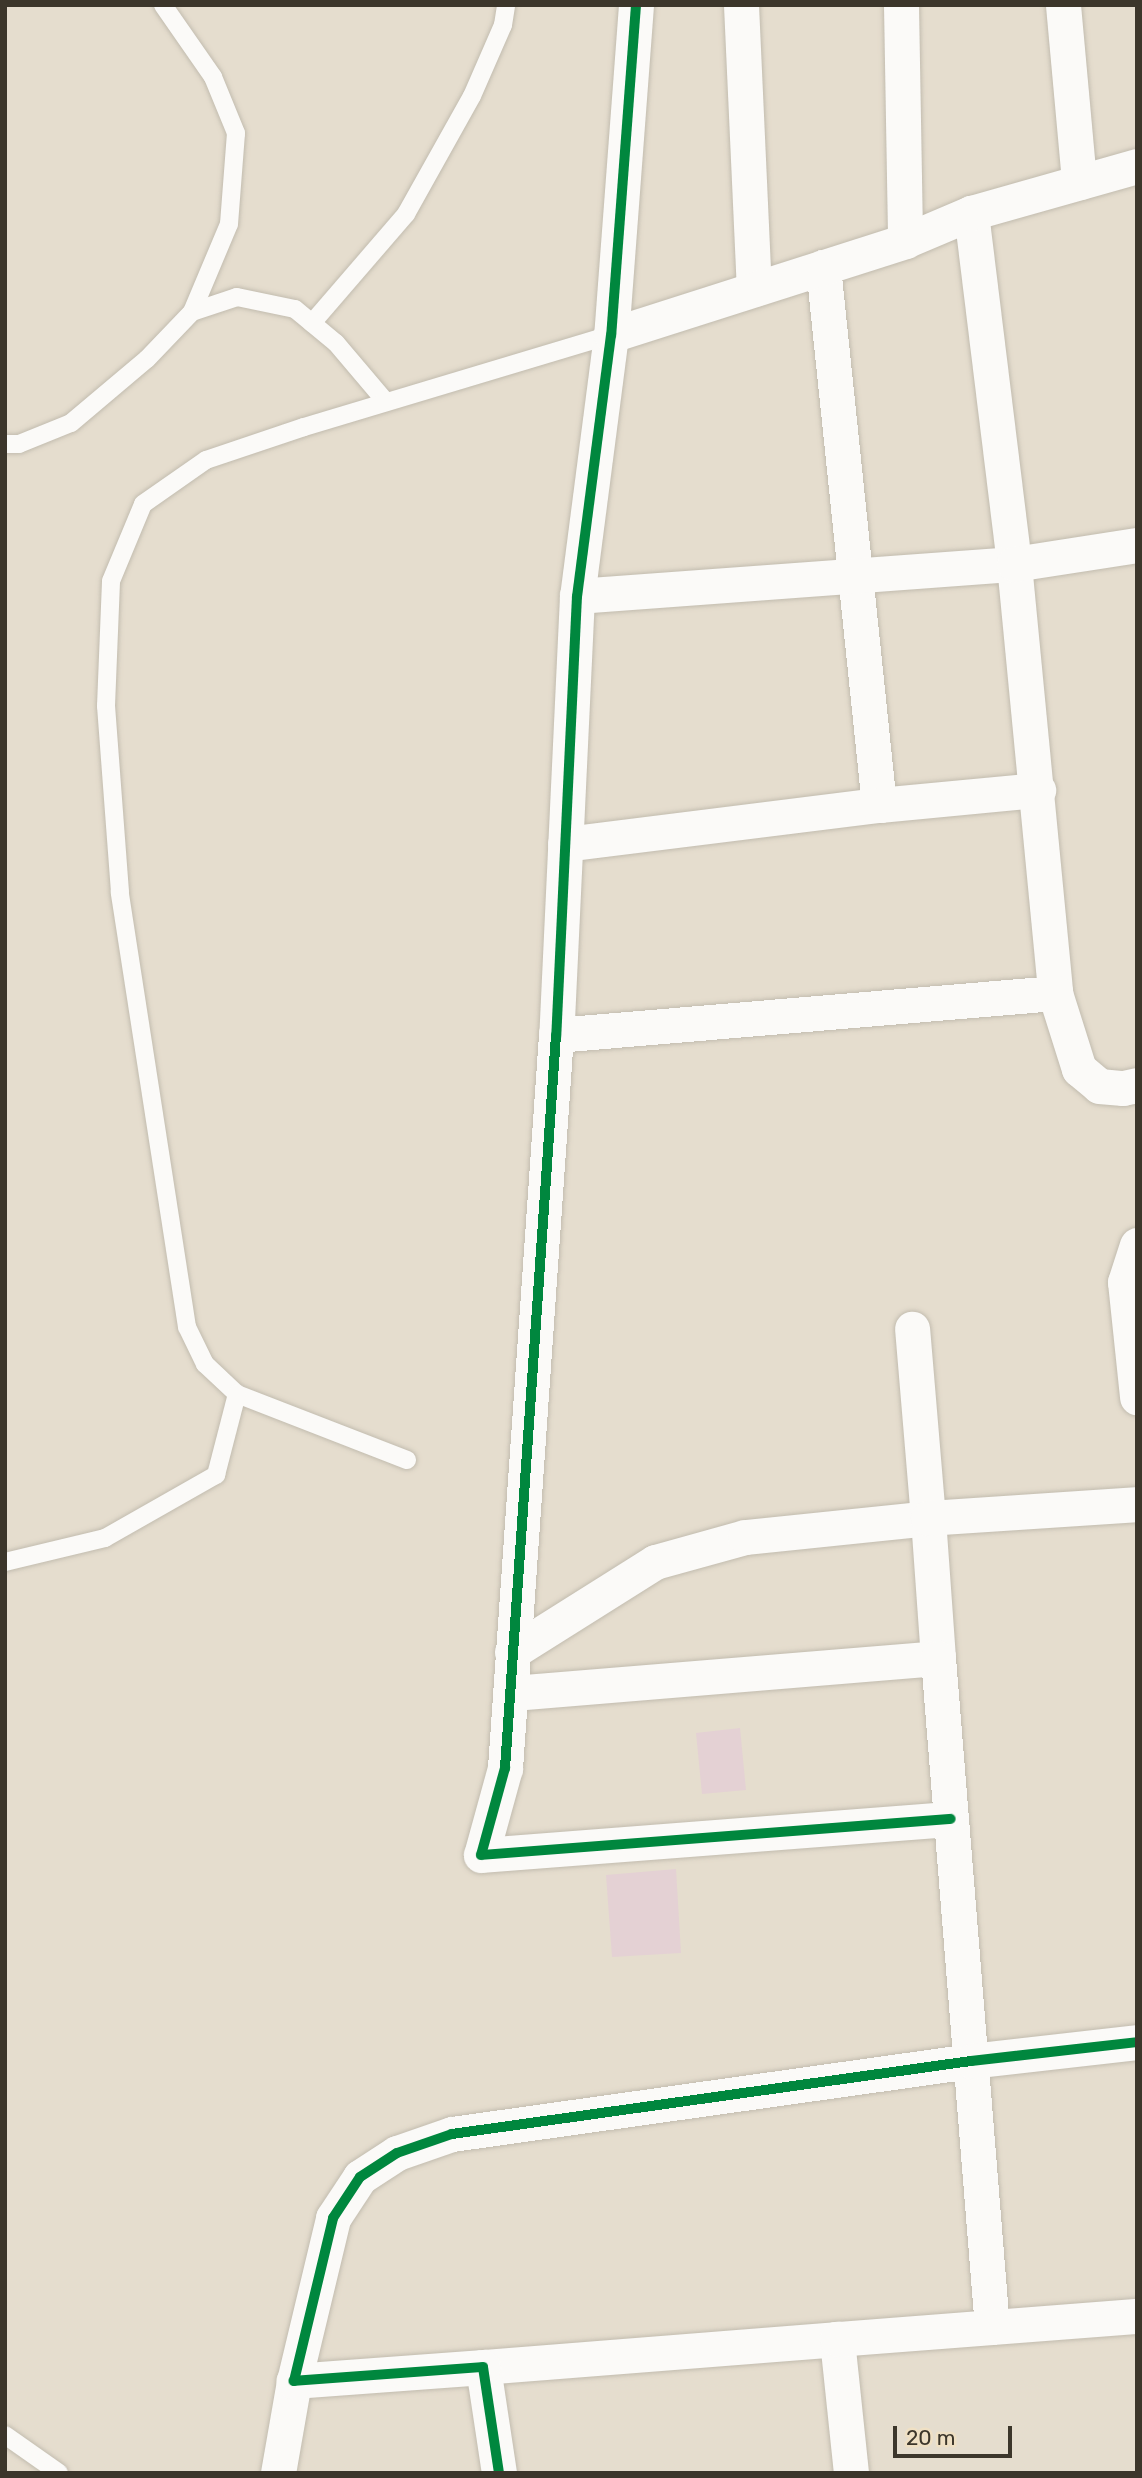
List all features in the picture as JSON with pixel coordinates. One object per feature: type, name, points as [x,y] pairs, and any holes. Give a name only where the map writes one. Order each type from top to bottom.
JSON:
[{"type":"street","points":[[636,5],[611,335],[577,596],[556,1035],[512,1652],[512,1693],[505,1768],[481,1855],[951,1819]]},
{"type":"street","points":[[741,5],[754,289]]},
{"type":"street","points":[[901,5],[905,241]]},
{"type":"street","points":[[1063,5],[1079,182]]},
{"type":"street","points":[[611,335],[905,241],[971,213],[1137,166]]},
{"type":"street","points":[[971,213],[1014,564],[1038,790],[1055,993],[1079,1069],[1099,1086],[1123,1088],[1137,1084]]},
{"type":"street","points":[[823,267],[880,805]]},
{"type":"street","points":[[577,596],[1014,564],[1137,545]]},
{"type":"street","points":[[565,844],[880,805],[1038,790]]},
{"type":"street","points":[[556,1035],[1055,993]]},
{"type":"street","points":[[1137,1245],[1125,1282],[1137,1397]]},
{"type":"street","points":[[912,1329],[992,2327]]},
{"type":"street","points":[[512,1652],[654,1562],[745,1537],[928,1518],[1137,1504]]},
{"type":"street","points":[[512,1693],[938,1658]]},
{"type":"street","points":[[278,2473],[294,2381],[333,2218],[360,2177],[397,2153],[452,2134],[971,2061],[1137,2042]]},
{"type":"street","points":[[294,2381],[1137,2316]]},
{"type":"street","points":[[837,2339],[851,2473]]},
{"type":"street","points":[[483,2367],[499,2473]]},
{"type":"lane","points":[[5,444],[19,444],[71,423],[147,359],[192,312],[229,224],[236,133],[213,77],[163,5]]},
{"type":"lane","points":[[312,323],[405,214],[472,96],[503,25],[506,5]]},
{"type":"lane","points":[[192,312],[237,297],[295,309],[336,343],[386,402]]},
{"type":"lane","points":[[407,1460],[237,1394],[205,1364],[187,1327],[120,892],[106,706],[111,581],[143,504],[206,460],[386,402],[611,335]]},
{"type":"lane","points":[[5,1562],[105,1538],[216,1475],[237,1394]]},
{"type":"lane","points":[[5,2435],[60,2473]]},
{"type":"building","points":[[740,1728],[746,1790],[702,1794],[696,1733]]},
{"type":"building","points":[[676,1869],[681,1953],[612,1957],[606,1875]]},
{"type":"cycle path","points":[[636,5],[611,335],[577,596],[556,1035],[505,1768],[481,1855],[951,1819]]},
{"type":"cycle path","points":[[499,2473],[483,2367],[294,2381],[333,2218],[360,2177],[397,2153],[452,2134],[971,2061],[1137,2042]]}]
